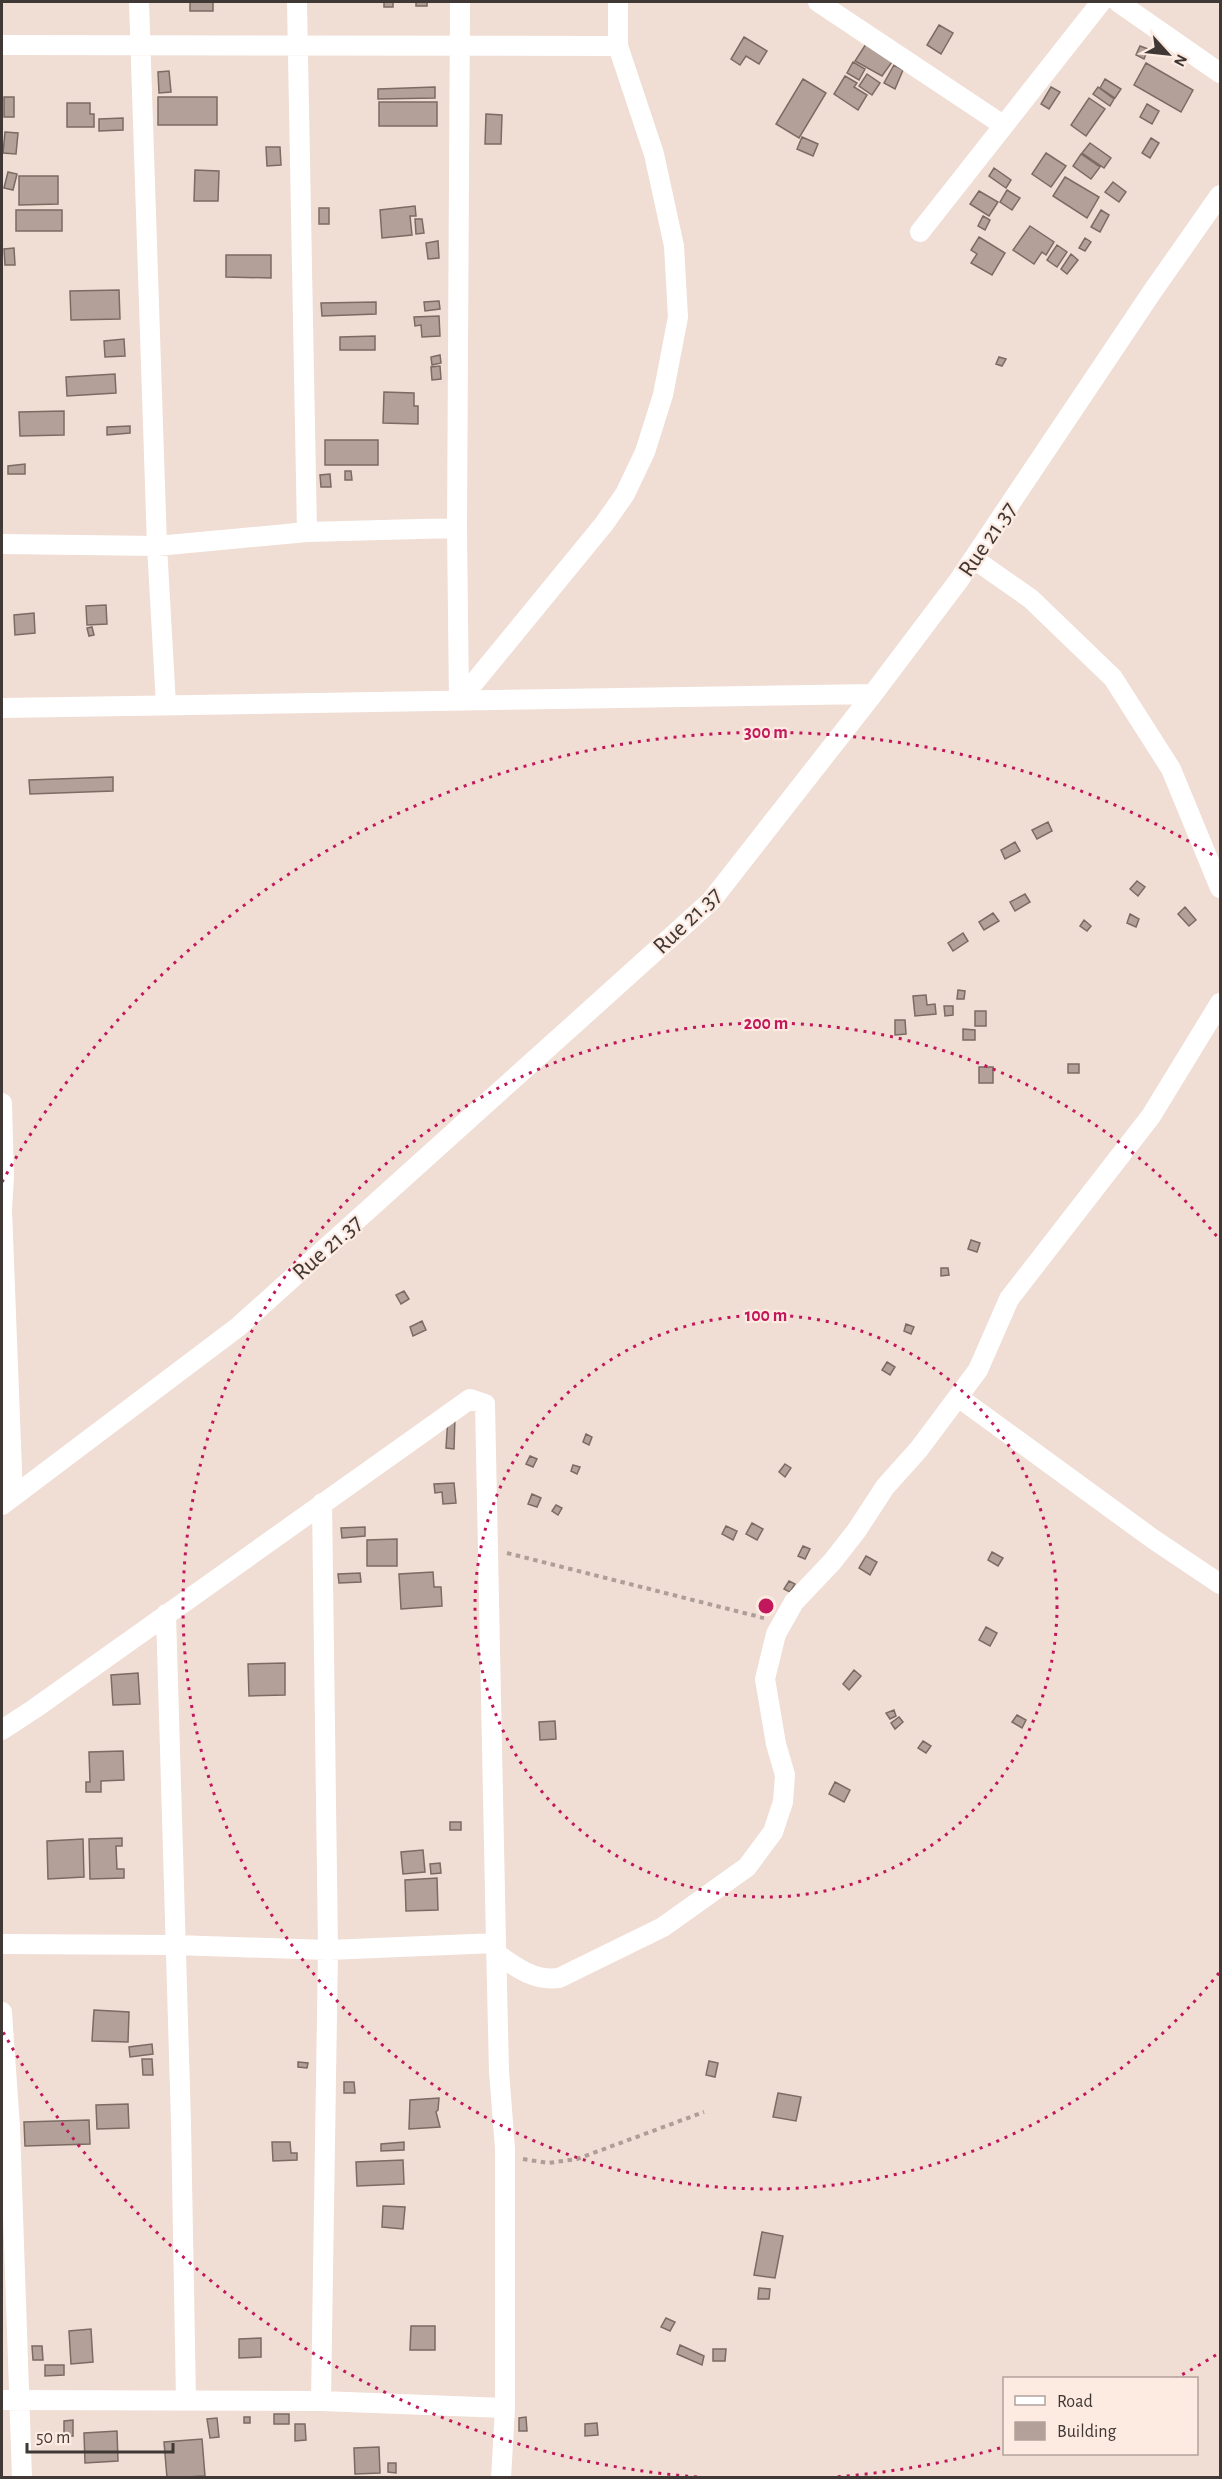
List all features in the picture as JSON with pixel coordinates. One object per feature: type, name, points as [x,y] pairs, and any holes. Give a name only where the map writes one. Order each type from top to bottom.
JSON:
[{"type":"street","points":[[140,2],[157,546],[166,705]]},
{"type":"street","points":[[297,2],[307,532]]},
{"type":"street","points":[[459,701],[457,528],[462,46],[460,2]]},
{"type":"street","points":[[459,701],[604,524],[625,494],[645,452],[663,395],[678,317],[674,246],[654,154],[618,46],[618,2]]},
{"type":"street","points":[[818,2],[1003,125]]},
{"type":"street","points":[[920,232],[1101,2]]},
{"type":"street","points":[[1119,2],[1221,72]]},
{"type":"street","points":[[2,45],[618,46]]},
{"type":"street","name":"Rue 21.37","points":[[7,1501],[238,1327],[711,901],[873,694],[974,560],[1152,292],[1212,222],[1221,195]]},
{"type":"street","points":[[2,544],[157,546],[307,532],[457,528]]},
{"type":"street","points":[[974,560],[1031,599],[1113,678],[1171,769],[1221,888]]},
{"type":"street","points":[[2,708],[873,694]]},
{"type":"street","points":[[2,1944],[176,1945],[328,1950],[496,1949],[533,1977],[547,1980],[559,1978],[663,1927],[747,1867],[773,1832],[783,1802],[785,1775],[776,1744],[765,1679],[776,1634],[782,1623],[794,1602],[832,1562],[857,1530],[885,1487],[919,1449],[978,1370],[1009,1299],[1151,1116],[1221,1003]]},
{"type":"street","points":[[2,1103],[7,1501]]},
{"type":"street","points":[[958,1397],[1153,1539],[1221,1584]]},
{"type":"street","points":[[2,1730],[470,1399],[485,1404],[486,1547],[499,2071],[505,2150],[505,2408],[501,2478]]},
{"type":"street","points":[[321,2401],[328,1950],[322,1503]]},
{"type":"street","points":[[166,1614],[186,2400]]},
{"type":"street","points":[[2,2012],[10,2127],[11,2400],[22,2478]]},
{"type":"street","points":[[11,2400],[321,2401],[505,2408]]},
{"type":"path","points":[[486,1547],[782,1623]]},
{"type":"path","points":[[505,2150],[515,2158],[548,2163],[577,2159],[704,2112]]},
{"type":"building","points":[[190,2],[213,2],[213,11],[190,11]]},
{"type":"building","points":[[384,2],[393,2],[393,7],[384,7]]},
{"type":"building","points":[[416,2],[427,2],[427,6],[416,6]]},
{"type":"building","points":[[939,25],[953,33],[941,54],[927,45]]},
{"type":"building","points":[[744,37],[767,51],[759,64],[746,56],[740,65],[731,59]]},
{"type":"building","points":[[866,44],[892,62],[882,76],[855,61]]},
{"type":"building","points":[[1140,46],[1148,49],[1144,59],[1136,55]]},
{"type":"building","points":[[853,62],[865,69],[859,80],[847,73]]},
{"type":"building","points":[[1146,63],[1193,90],[1181,112],[1134,85]]},
{"type":"building","points":[[894,65],[903,70],[895,89],[884,83]]},
{"type":"building","points":[[169,71],[171,92],[159,93],[158,72]]},
{"type":"building","points":[[867,74],[880,83],[872,95],[859,86]]},
{"type":"building","points":[[845,76],[857,83],[854,87],[867,95],[858,110],[834,94]]},
{"type":"building","points":[[803,79],[826,93],[799,138],[776,124]]},
{"type":"building","points":[[1105,79],[1121,89],[1115,98],[1100,88]]},
{"type":"building","points":[[435,87],[435,98],[378,99],[378,89]]},
{"type":"building","points":[[1051,87],[1060,92],[1049,109],[1041,104]]},
{"type":"building","points":[[1098,87],[1114,99],[1110,106],[1093,94]]},
{"type":"building","points":[[4,97],[14,97],[14,117],[4,117]]},
{"type":"building","points":[[158,97],[217,97],[217,125],[158,125]]},
{"type":"building","points":[[1089,98],[1105,109],[1086,136],[1071,125]]},
{"type":"building","points":[[379,102],[437,102],[437,126],[379,126]]},
{"type":"building","points":[[67,103],[90,103],[90,114],[94,114],[94,127],[67,127]]},
{"type":"building","points":[[1147,104],[1159,111],[1152,124],[1140,117]]},
{"type":"building","points":[[486,114],[502,115],[501,144],[485,144]]},
{"type":"building","points":[[123,118],[123,130],[99,131],[99,119]]},
{"type":"building","points":[[5,132],[18,133],[16,154],[3,153]]},
{"type":"building","points":[[802,137],[818,144],[813,156],[797,149]]},
{"type":"building","points":[[1151,138],[1159,143],[1150,158],[1142,153]]},
{"type":"building","points":[[1090,143],[1111,158],[1104,168],[1082,153]]},
{"type":"building","points":[[266,147],[280,147],[281,165],[267,166]]},
{"type":"building","points":[[1046,153],[1066,166],[1051,187],[1032,174]]},
{"type":"building","points":[[1081,154],[1100,167],[1091,179],[1073,166]]},
{"type":"building","points":[[994,168],[1011,180],[1006,188],[989,176]]},
{"type":"building","points":[[195,170],[219,171],[218,201],[194,201]]},
{"type":"building","points":[[8,172],[17,174],[13,190],[4,188]]},
{"type":"building","points":[[19,176],[58,176],[58,204],[19,205]]},
{"type":"building","points":[[1065,177],[1099,197],[1087,218],[1053,196]]},
{"type":"building","points":[[1113,182],[1126,192],[1119,202],[1105,192]]},
{"type":"building","points":[[1007,190],[1020,198],[1012,210],[1000,202]]},
{"type":"building","points":[[979,191],[998,202],[989,216],[970,204]]},
{"type":"building","points":[[415,206],[416,216],[410,216],[412,235],[382,238],[380,210]]},
{"type":"building","points":[[319,208],[329,208],[329,224],[319,224]]},
{"type":"building","points":[[16,210],[62,210],[62,231],[16,231]]},
{"type":"building","points":[[1101,210],[1109,215],[1100,232],[1091,227]]},
{"type":"building","points":[[983,216],[990,220],[985,230],[978,226]]},
{"type":"building","points":[[415,219],[422,219],[424,233],[416,234]]},
{"type":"building","points":[[1030,226],[1054,242],[1046,255],[1042,252],[1034,264],[1013,250]]},
{"type":"building","points":[[979,237],[1005,253],[992,275],[971,263],[977,254],[971,250]]},
{"type":"building","points":[[1085,238],[1091,242],[1085,251],[1079,248]]},
{"type":"building","points":[[438,241],[439,258],[428,259],[426,243]]},
{"type":"building","points":[[1057,245],[1067,252],[1057,267],[1047,260]]},
{"type":"building","points":[[14,248],[15,265],[5,265],[4,249]]},
{"type":"building","points":[[1071,254],[1078,260],[1067,274],[1061,269]]},
{"type":"building","points":[[226,255],[271,255],[271,278],[226,277]]},
{"type":"building","points":[[119,290],[120,319],[71,320],[70,291]]},
{"type":"building","points":[[439,301],[440,309],[425,311],[424,302]]},
{"type":"building","points":[[376,302],[376,314],[322,316],[321,303]]},
{"type":"building","points":[[439,316],[440,336],[422,337],[421,325],[415,326],[414,317]]},
{"type":"building","points":[[375,336],[375,350],[340,350],[340,337]]},
{"type":"building","points":[[124,339],[125,356],[105,357],[104,341]]},
{"type":"building","points":[[440,355],[441,363],[432,365],[431,357]]},
{"type":"building","points":[[999,357],[1006,359],[1002,366],[996,364]]},
{"type":"building","points":[[440,366],[441,379],[432,380],[431,367]]},
{"type":"building","points":[[115,374],[116,393],[67,396],[66,377]]},
{"type":"building","points":[[384,392],[414,393],[414,406],[418,406],[418,424],[383,423]]},
{"type":"building","points":[[64,411],[64,435],[20,436],[19,412]]},
{"type":"building","points":[[130,426],[130,433],[107,435],[107,427]]},
{"type":"building","points":[[325,440],[378,440],[378,465],[325,465]]},
{"type":"building","points":[[25,464],[25,474],[8,474],[8,466]]},
{"type":"building","points":[[345,471],[351,471],[352,480],[345,480]]},
{"type":"building","points":[[330,474],[331,487],[321,487],[320,475]]},
{"type":"building","points":[[106,605],[107,624],[87,625],[86,606]]},
{"type":"building","points":[[34,613],[35,633],[15,635],[14,615]]},
{"type":"building","points":[[92,627],[94,635],[89,636],[87,628]]},
{"type":"building","points":[[113,777],[113,791],[30,794],[29,780]]},
{"type":"building","points":[[1048,822],[1052,831],[1037,839],[1032,830]]},
{"type":"building","points":[[1015,842],[1020,851],[1005,859],[1001,850]]},
{"type":"building","points":[[1137,881],[1145,887],[1138,896],[1130,889]]},
{"type":"building","points":[[1025,894],[1030,902],[1015,911],[1010,902]]},
{"type":"building","points":[[1185,907],[1196,920],[1189,926],[1178,914]]},
{"type":"building","points":[[993,913],[999,921],[984,930],[979,922]]},
{"type":"building","points":[[1130,914],[1139,919],[1136,927],[1127,923]]},
{"type":"building","points":[[1084,920],[1091,926],[1087,931],[1080,926]]},
{"type":"building","points":[[963,933],[968,941],[953,951],[948,943]]},
{"type":"building","points":[[958,990],[965,991],[964,999],[957,999]]},
{"type":"building","points":[[926,995],[927,1005],[935,1004],[936,1014],[915,1016],[913,996]]},
{"type":"building","points":[[944,1006],[953,1006],[953,1015],[945,1016]]},
{"type":"building","points":[[975,1011],[986,1011],[986,1026],[975,1026]]},
{"type":"building","points":[[895,1020],[905,1020],[906,1034],[895,1035]]},
{"type":"building","points":[[963,1029],[975,1030],[975,1040],[963,1040]]},
{"type":"building","points":[[1068,1064],[1079,1064],[1079,1073],[1068,1073]]},
{"type":"building","points":[[979,1067],[993,1067],[993,1083],[979,1083]]},
{"type":"building","points":[[971,1240],[980,1243],[977,1252],[968,1249]]},
{"type":"building","points":[[941,1268],[948,1268],[949,1275],[941,1276]]},
{"type":"building","points":[[404,1291],[409,1299],[401,1304],[396,1295]]},
{"type":"building","points":[[422,1321],[426,1330],[413,1336],[410,1327]]},
{"type":"building","points":[[906,1324],[914,1327],[911,1334],[904,1331]]},
{"type":"building","points":[[887,1362],[895,1367],[890,1375],[882,1370]]},
{"type":"building","points":[[448,1417],[455,1417],[454,1449],[446,1448]]},
{"type":"building","points":[[586,1434],[592,1437],[589,1445],[583,1442]]},
{"type":"building","points":[[530,1456],[537,1459],[533,1467],[526,1464]]},
{"type":"building","points":[[785,1464],[791,1468],[785,1477],[779,1472]]},
{"type":"building","points":[[573,1465],[580,1467],[577,1474],[571,1471]]},
{"type":"building","points":[[454,1483],[456,1503],[443,1504],[442,1492],[435,1493],[434,1484]]},
{"type":"building","points":[[532,1494],[541,1498],[537,1507],[528,1504]]},
{"type":"building","points":[[556,1505],[562,1508],[558,1515],[552,1511]]},
{"type":"building","points":[[752,1523],[763,1529],[757,1540],[746,1534]]},
{"type":"building","points":[[726,1526],[737,1531],[733,1540],[722,1534]]},
{"type":"building","points":[[365,1527],[365,1536],[342,1538],[341,1528]]},
{"type":"building","points":[[397,1539],[397,1566],[367,1566],[367,1540]]},
{"type":"building","points":[[803,1546],[810,1549],[805,1559],[798,1556]]},
{"type":"building","points":[[992,1552],[1003,1558],[998,1566],[988,1560]]},
{"type":"building","points":[[866,1556],[877,1562],[870,1575],[859,1568]]},
{"type":"building","points":[[433,1572],[434,1587],[441,1587],[442,1606],[401,1609],[399,1574]]},
{"type":"building","points":[[360,1573],[361,1582],[339,1583],[338,1574]]},
{"type":"building","points":[[789,1581],[795,1584],[790,1592],[784,1589]]},
{"type":"building","points":[[986,1627],[997,1633],[990,1646],[979,1640]]},
{"type":"building","points":[[285,1663],[285,1695],[249,1696],[248,1664]]},
{"type":"building","points":[[854,1670],[861,1676],[849,1690],[843,1684]]},
{"type":"building","points":[[138,1673],[140,1704],[113,1705],[111,1675]]},
{"type":"building","points":[[894,1710],[896,1716],[890,1719],[886,1713]]},
{"type":"building","points":[[1017,1715],[1026,1720],[1022,1728],[1012,1722]]},
{"type":"building","points":[[899,1717],[903,1722],[895,1729],[891,1723]]},
{"type":"building","points":[[555,1721],[556,1739],[540,1740],[539,1722]]},
{"type":"building","points":[[923,1741],[931,1746],[926,1753],[918,1748]]},
{"type":"building","points":[[123,1751],[124,1780],[101,1781],[101,1792],[86,1792],[86,1782],[90,1782],[89,1752]]},
{"type":"building","points":[[835,1782],[850,1790],[844,1802],[829,1794]]},
{"type":"building","points":[[450,1822],[461,1822],[461,1830],[450,1830]]},
{"type":"building","points":[[122,1838],[122,1846],[116,1846],[117,1869],[124,1869],[124,1878],[90,1879],[89,1839]]},
{"type":"building","points":[[83,1839],[84,1877],[48,1879],[47,1841]]},
{"type":"building","points":[[423,1850],[425,1872],[403,1874],[401,1852]]},
{"type":"building","points":[[440,1863],[441,1873],[431,1874],[430,1864]]},
{"type":"building","points":[[437,1878],[438,1910],[406,1911],[405,1880]]},
{"type":"building","points":[[94,2010],[129,2012],[128,2042],[92,2041]]},
{"type":"building","points":[[152,2044],[153,2054],[130,2057],[129,2047]]},
{"type":"building","points":[[142,2059],[152,2059],[153,2075],[143,2075]]},
{"type":"building","points":[[709,2061],[718,2063],[715,2077],[706,2075]]},
{"type":"building","points":[[298,2062],[308,2063],[307,2068],[298,2067]]},
{"type":"building","points":[[344,2082],[354,2082],[355,2093],[344,2093]]},
{"type":"building","points":[[778,2093],[801,2097],[796,2121],[773,2117]]},
{"type":"building","points":[[439,2098],[436,2112],[440,2127],[409,2129],[410,2100]]},
{"type":"building","points":[[128,2104],[129,2128],[97,2129],[96,2105]]},
{"type":"building","points":[[89,2120],[90,2144],[25,2146],[24,2122]]},
{"type":"building","points":[[272,2142],[290,2142],[291,2153],[297,2153],[297,2160],[273,2161]]},
{"type":"building","points":[[404,2142],[404,2150],[381,2151],[381,2144]]},
{"type":"building","points":[[403,2160],[404,2184],[357,2186],[356,2162]]},
{"type":"building","points":[[383,2206],[405,2207],[403,2229],[382,2227]]},
{"type":"building","points":[[762,2232],[783,2236],[775,2278],[754,2275]]},
{"type":"building","points":[[759,2288],[770,2289],[769,2299],[758,2299]]},
{"type":"building","points":[[666,2318],[675,2322],[670,2331],[661,2327]]},
{"type":"building","points":[[411,2326],[435,2326],[435,2350],[410,2350]]},
{"type":"building","points":[[91,2329],[93,2362],[71,2364],[69,2331]]},
{"type":"building","points":[[261,2338],[261,2357],[239,2358],[239,2339]]},
{"type":"building","points":[[680,2345],[704,2356],[702,2365],[677,2354]]},
{"type":"building","points":[[32,2346],[42,2346],[43,2360],[33,2360]]},
{"type":"building","points":[[713,2349],[726,2349],[725,2361],[713,2361]]},
{"type":"building","points":[[45,2365],[64,2365],[64,2375],[45,2376]]},
{"type":"building","points":[[274,2414],[289,2414],[289,2424],[274,2424]]},
{"type":"building","points":[[244,2417],[250,2417],[250,2423],[244,2423]]},
{"type":"building","points":[[526,2417],[527,2431],[519,2431],[519,2418]]},
{"type":"building","points":[[217,2418],[219,2437],[210,2438],[207,2419]]},
{"type":"building","points":[[73,2420],[73,2436],[64,2437],[64,2421]]},
{"type":"building","points":[[597,2423],[598,2435],[585,2436],[585,2424]]},
{"type":"building","points":[[295,2424],[305,2424],[306,2440],[295,2441]]},
{"type":"building","points":[[117,2431],[118,2461],[85,2463],[84,2433]]},
{"type":"building","points":[[202,2439],[205,2476],[167,2478],[164,2442]]},
{"type":"building","points":[[379,2447],[380,2473],[355,2474],[354,2448]]},
{"type":"building","points":[[388,2463],[396,2463],[396,2473],[388,2472]]}]
